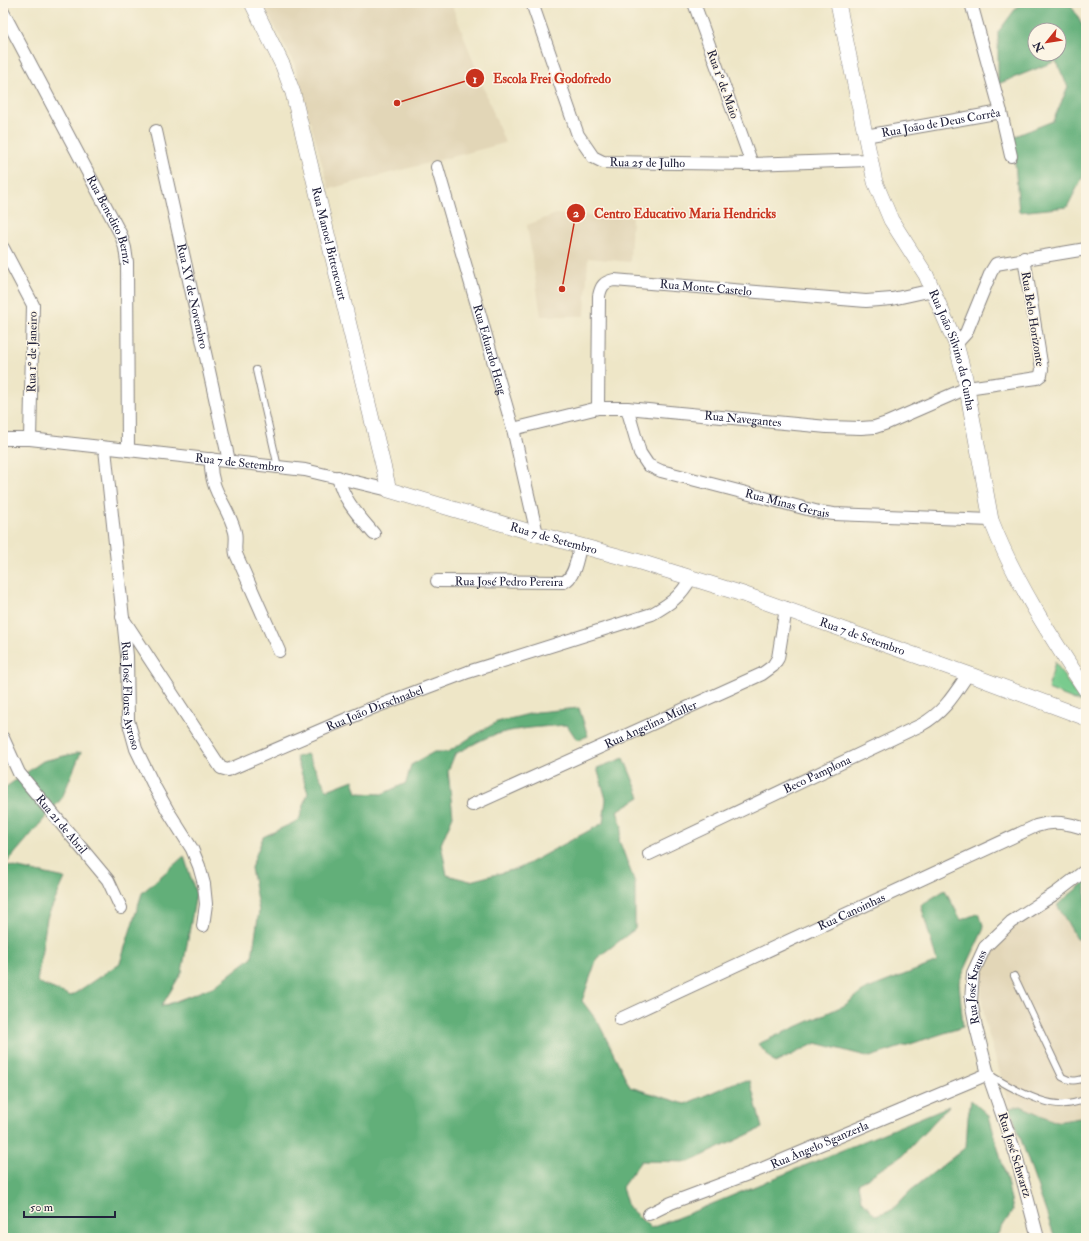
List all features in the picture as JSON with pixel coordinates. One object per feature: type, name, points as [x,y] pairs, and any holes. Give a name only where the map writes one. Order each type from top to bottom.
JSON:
[{"type":"street","name":"Rua Manoel Bittencourt","points":[[252,3],[283,66],[293,93],[389,490]]},
{"type":"street","name":"Rua 25 de Julho","points":[[532,3],[578,135],[593,157],[603,162],[752,164],[869,160]]},
{"type":"street","name":"Rua 1º de Maio","points":[[694,3],[752,164]]},
{"type":"street","name":"Rua João Silvino da Cunha","points":[[838,3],[869,160],[875,182],[891,220],[933,290],[956,344],[966,388],[991,520],[999,542],[1019,578],[1086,690]]},
{"type":"street","name":"Rua João de Deus Corrêa","points":[[865,136],[1001,112],[971,3]]},
{"type":"street","name":"Rua Benedito Bernz","points":[[3,12],[121,235],[126,248],[128,450]]},
{"type":"street","points":[[1001,112],[1011,156]]},
{"type":"street","name":"Rua XV de Novembro","points":[[156,131],[229,460]]},
{"type":"street","name":"Rua Eduardo Heng","points":[[437,167],[513,429],[536,534]]},
{"type":"street","name":"Rua 1º de Janeiro","points":[[3,248],[33,305],[30,440]]},
{"type":"street","points":[[956,344],[966,333],[993,268],[1002,262],[1086,249]]},
{"type":"street","name":"Rua Belo Horizonte","points":[[966,388],[1037,378],[1041,375],[1042,369],[1024,258]]},
{"type":"street","name":"Rua Monte Castelo","points":[[598,408],[599,296],[600,288],[606,282],[614,280],[866,301],[892,299],[933,290]]},
{"type":"street","name":"Rua Navegantes","points":[[513,429],[598,408],[627,408],[827,427],[875,427],[966,388]]},
{"type":"street","name":"Rua Minas Gerais","points":[[627,408],[640,454],[648,465],[661,471],[819,512],[834,514],[991,520]]},
{"type":"street","name":"Rua 7 de Setembro","points":[[3,440],[30,440],[105,449],[229,460],[338,477],[389,490],[580,547],[691,578],[786,608],[968,674],[1084,712]]},
{"type":"street","name":"Rua José Flores Ayroso","points":[[105,449],[127,656],[128,720],[130,734],[154,786],[192,849],[199,866],[204,884],[206,904],[203,926]]},
{"type":"street","points":[[211,459],[210,473],[213,482],[236,533],[234,548],[236,554],[279,650]]},
{"type":"street","points":[[338,477],[346,500],[374,534]]},
{"type":"street","name":"Rua José Pedro Pereira","points":[[437,582],[564,582],[569,580],[580,547]]},
{"type":"street","name":"Rua João Dirschnabel","points":[[122,617],[221,768],[228,770],[370,709],[468,672],[652,614],[671,603],[679,596],[691,578]]},
{"type":"street","name":"Rua Angelina Müller","points":[[472,805],[762,674],[773,666],[778,658],[786,608]]},
{"type":"street","name":"Beco Pamplona","points":[[649,854],[921,725],[935,717],[946,706],[968,674]]},
{"type":"street","name":"Rua 21 de Abril","points":[[3,738],[19,773],[108,880],[121,908]]},
{"type":"street","name":"Rua Canoinhas","points":[[620,1019],[1036,826],[1060,822],[1086,829]]},
{"type":"street","name":"Rua José Krauss","points":[[988,1074],[971,1001],[974,973],[985,947],[1011,922],[1056,893],[1086,870]]},
{"type":"street","name":"Rua Ângelo Sganzerla","points":[[649,1214],[671,1203],[764,1168],[988,1074]]},
{"type":"street","name":"Rua José Schwartz","points":[[988,1074],[1016,1155],[1038,1238]]},
{"type":"lane","points":[[256,370],[278,467]]},
{"type":"lane","points":[[1014,976],[1062,1077],[1068,1080],[1077,1081],[1086,1078]]},
{"type":"lane","points":[[988,1074],[1010,1087],[1034,1098],[1063,1104],[1086,1100]]},
{"type":"shaded area","points":[[262,3],[451,3],[505,143],[329,189],[294,63]]},
{"type":"shaded area","points":[[556,214],[632,217],[630,262],[588,258],[585,316],[541,316],[527,225]]},
{"type":"shaded area","points":[[1057,905],[1077,939],[1086,940],[1086,1117],[1056,1122],[1021,1106],[1010,1108],[986,1026],[982,1000],[981,976],[990,947],[1016,923]]},
{"type":"green space","points":[[1020,3],[1070,3],[1086,32],[1086,171],[1067,207],[1019,212],[1013,137],[1053,121],[1068,87],[1056,62],[1067,62],[1067,22],[1027,22],[1027,62],[1053,62],[998,84],[998,32]]},
{"type":"green space","points":[[1055,662],[1080,702],[1048,689]]},
{"type":"green space","points":[[579,708],[588,736],[577,740],[567,725],[526,728],[495,735],[455,754],[448,771],[453,816],[441,844],[447,875],[470,881],[520,868],[603,823],[606,799],[597,768],[624,758],[640,797],[617,811],[622,827],[619,840],[635,883],[635,929],[597,958],[582,1001],[598,1022],[630,1087],[685,1104],[736,1082],[750,1081],[762,1128],[689,1162],[641,1161],[622,1187],[628,1207],[651,1228],[949,1106],[903,1155],[858,1184],[861,1199],[875,1215],[892,1210],[910,1191],[966,1147],[971,1100],[989,1116],[1007,1181],[1013,1210],[997,1235],[981,1238],[3,1238],[3,789],[43,761],[81,752],[62,798],[5,865],[65,878],[47,918],[37,982],[71,996],[120,963],[142,893],[184,856],[196,894],[182,972],[161,1007],[215,986],[252,957],[259,911],[251,868],[263,837],[299,820],[308,793],[296,757],[307,754],[327,790],[353,780],[357,793],[382,794],[406,783],[411,765],[434,752],[448,752],[497,722],[537,712]]},
{"type":"green space","points":[[1086,881],[1086,940],[1077,939],[1057,905]]},
{"type":"green space","points":[[945,890],[961,920],[979,913],[984,928],[959,982],[963,1027],[870,1057],[816,1043],[775,1063],[758,1044],[845,1005],[865,990],[937,962],[921,905]]},
{"type":"green space","points":[[1021,1106],[1056,1122],[1086,1117],[1086,1238],[1055,1238],[1010,1108]]},
{"type":"place","name":"Escola Frei Godofredo","points":[[397,103]]},
{"type":"place","name":"Centro Educativo Maria Hendricks","points":[[562,289]]}]
